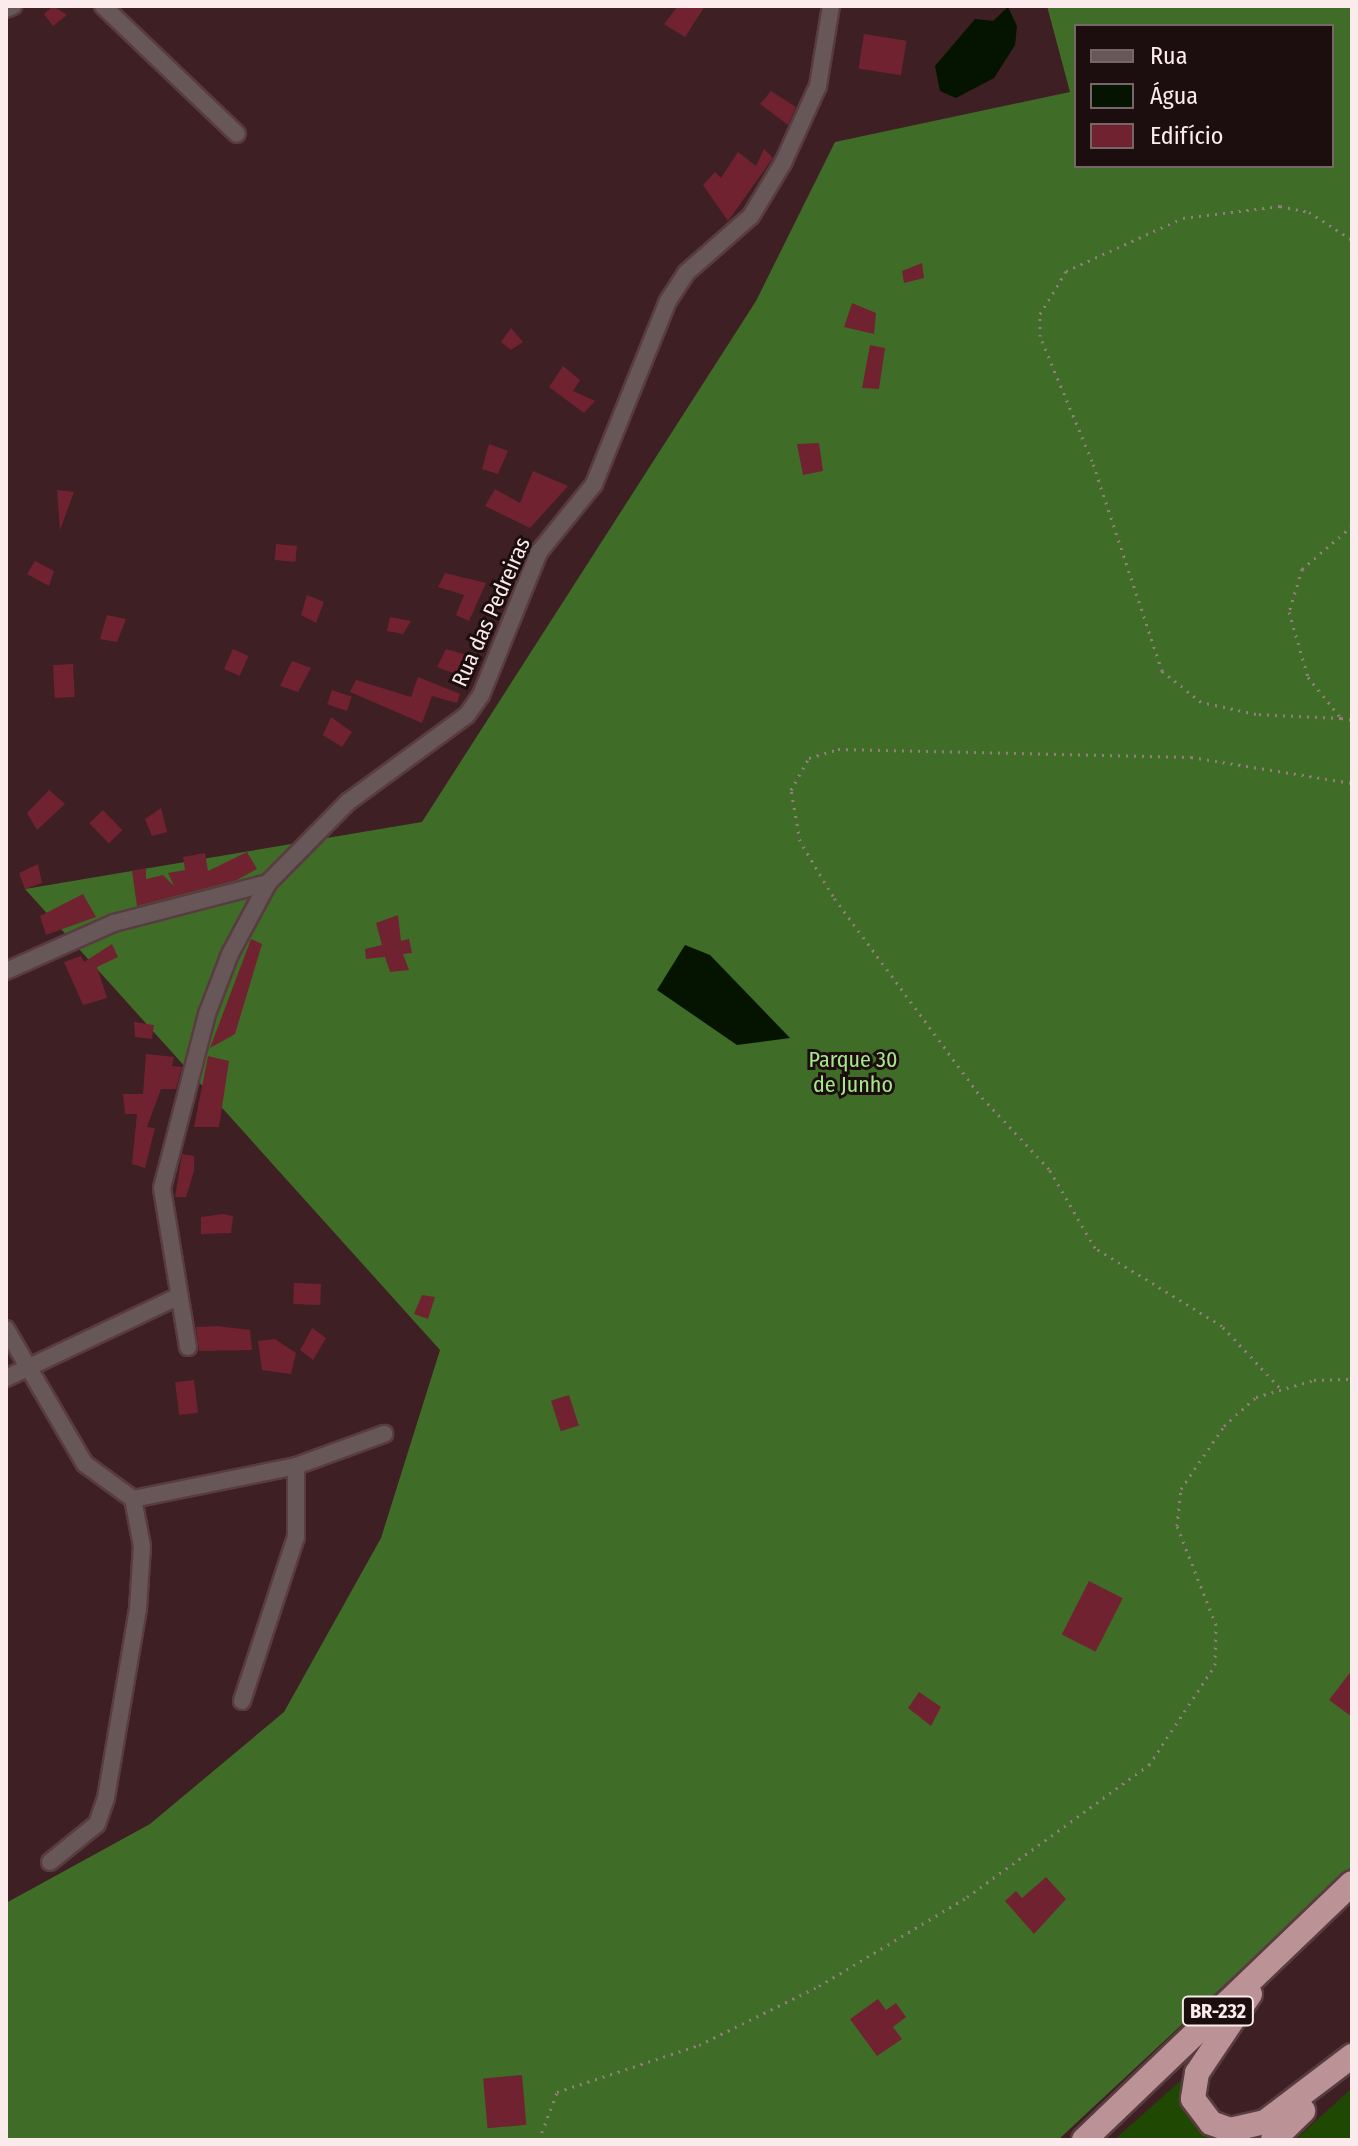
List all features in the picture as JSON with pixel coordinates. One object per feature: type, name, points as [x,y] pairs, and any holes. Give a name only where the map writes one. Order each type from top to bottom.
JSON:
[{"type":"highway","name":"BR-232","points":[[1084,2140],[1352,1883]]},
{"type":"highway","points":[[1278,1952],[1200,2067],[1196,2107],[1230,2130],[1251,2127],[1352,2059]]},
{"type":"highway","points":[[1273,2140],[1352,2059]]},
{"type":"street","points":[[6,9],[13,6]]},
{"type":"street","points":[[103,6],[237,134]]},
{"type":"street","name":"Rua das Pedreiras","points":[[188,1347],[164,1227],[165,1170],[217,984],[268,883],[348,802],[456,724],[481,695],[539,552],[594,484],[668,301],[686,273],[751,216],[783,163],[818,86],[831,6]]},
{"type":"street","points":[[6,971],[114,923],[268,883]]},
{"type":"street","points":[[6,1378],[28,1364],[177,1297]]},
{"type":"street","points":[[6,1329],[85,1464],[133,1499],[142,1546],[138,1609],[106,1798],[97,1824],[50,1862]]},
{"type":"street","points":[[133,1499],[296,1466],[384,1434]]},
{"type":"street","points":[[242,1701],[293,1547],[296,1466]]},
{"type":"path","points":[[1352,240],[1309,212],[1280,206],[1183,218],[1066,271],[1044,297],[1040,314],[1040,336],[1092,461],[1162,671],[1201,702],[1256,714],[1352,720]]},
{"type":"path","points":[[1341,718],[1308,677],[1289,612],[1302,569],[1352,526]]},
{"type":"path","points":[[1279,1387],[1222,1326],[1095,1248],[1049,1169],[978,1093],[833,896],[800,841],[791,790],[797,770],[817,753],[878,748],[1191,757],[1352,783]]},
{"type":"path","points":[[539,2140],[557,2092],[699,2045],[819,1986],[967,1897],[1149,1765],[1215,1665],[1216,1625],[1184,1552],[1176,1503],[1224,1426],[1279,1387],[1352,1379]]},
{"type":"green space","name":"Parque 30 de Junho","points":[[1047,6],[1352,6],[1352,1866],[1058,2140],[6,2140],[6,1903],[150,1824],[284,1712],[381,1538],[440,1350],[25,889],[422,822],[756,301],[835,142],[1070,92]]},
{"type":"green space","points":[[1196,2067],[1183,2111],[1216,2140],[1114,2140]]},
{"type":"green space","points":[[1352,2088],[1352,2140],[1295,2140]]},
{"type":"water","points":[[1008,7],[1017,26],[1015,45],[994,78],[956,98],[940,91],[935,66],[975,19],[993,21]]},
{"type":"water","points":[[685,945],[710,955],[790,1038],[737,1045],[657,990]]},
{"type":"building","points":[[53,6],[67,15],[53,26],[44,14]]},
{"type":"building","points":[[678,6],[705,6],[685,37],[664,24]]},
{"type":"building","points":[[864,34],[906,41],[901,75],[859,69]]},
{"type":"building","points":[[771,91],[796,107],[788,125],[760,104]]},
{"type":"building","points":[[764,149],[773,158],[728,221],[703,185],[715,172],[721,178],[738,152],[756,166]]},
{"type":"building","points":[[922,263],[924,278],[904,283],[902,271]]},
{"type":"building","points":[[852,303],[876,313],[874,334],[844,327]]},
{"type":"building","points":[[511,328],[523,342],[511,350],[501,342]]},
{"type":"building","points":[[870,345],[885,348],[879,389],[862,388]]},
{"type":"building","points":[[563,366],[580,380],[573,391],[595,401],[584,413],[549,387]]},
{"type":"building","points":[[819,443],[823,471],[803,475],[797,444]]},
{"type":"building","points":[[489,444],[508,451],[498,474],[482,469]]},
{"type":"building","points":[[533,471],[568,486],[530,528],[485,506],[495,489],[520,503]]},
{"type":"building","points":[[57,490],[74,492],[60,530]]},
{"type":"building","points":[[276,544],[297,546],[296,562],[275,560]]},
{"type":"building","points":[[35,561],[54,571],[49,586],[27,574]]},
{"type":"building","points":[[445,573],[486,583],[469,621],[456,615],[464,595],[438,587]]},
{"type":"building","points":[[307,595],[324,602],[316,623],[301,615]]},
{"type":"building","points":[[107,615],[126,619],[117,642],[100,639]]},
{"type":"building","points":[[390,617],[411,621],[403,634],[387,631]]},
{"type":"building","points":[[233,649],[249,656],[240,676],[224,669]]},
{"type":"building","points":[[446,649],[473,657],[464,677],[437,667]]},
{"type":"building","points":[[292,661],[311,668],[298,692],[280,686]]},
{"type":"building","points":[[73,664],[75,697],[55,698],[53,665]]},
{"type":"building","points":[[418,677],[460,694],[457,703],[432,696],[422,723],[350,692],[356,680],[411,697]]},
{"type":"building","points":[[332,690],[352,697],[347,711],[327,704]]},
{"type":"building","points":[[331,717],[352,732],[342,747],[323,735]]},
{"type":"building","points":[[49,790],[65,804],[37,830],[27,813]]},
{"type":"building","points":[[161,808],[167,832],[152,836],[145,819]]},
{"type":"building","points":[[103,810],[122,830],[109,843],[89,823]]},
{"type":"building","points":[[247,852],[257,869],[237,880],[137,906],[132,871],[146,868],[146,879],[163,875],[174,886],[168,873],[185,870],[183,857],[205,853],[208,871]]},
{"type":"building","points":[[38,864],[42,883],[25,889],[19,873]]},
{"type":"building","points":[[83,894],[96,917],[46,935],[40,916]]},
{"type":"building","points":[[398,915],[401,941],[409,939],[412,953],[403,954],[409,970],[390,972],[385,957],[366,959],[365,949],[382,945],[376,923]]},
{"type":"building","points":[[251,939],[262,944],[235,1034],[210,1048]]},
{"type":"building","points":[[112,944],[118,957],[97,967],[107,998],[83,1005],[64,962],[81,956],[84,962]]},
{"type":"building","points":[[134,1022],[154,1025],[152,1039],[135,1037]]},
{"type":"building","points":[[146,1054],[174,1057],[172,1066],[182,1067],[176,1089],[161,1089],[147,1127],[155,1128],[145,1168],[132,1164],[137,1114],[125,1114],[123,1094],[143,1094]]},
{"type":"building","points":[[208,1056],[229,1061],[219,1127],[194,1127]]},
{"type":"building","points":[[182,1154],[194,1156],[194,1171],[186,1197],[175,1197]]},
{"type":"building","points":[[233,1216],[231,1233],[201,1234],[201,1217]]},
{"type":"building","points":[[294,1283],[321,1284],[320,1305],[293,1304]]},
{"type":"building","points":[[422,1295],[435,1297],[428,1319],[414,1314]]},
{"type":"building","points":[[196,1327],[250,1330],[252,1350],[199,1351]]},
{"type":"building","points":[[312,1328],[326,1338],[313,1360],[300,1350]]},
{"type":"building","points":[[275,1339],[296,1353],[291,1374],[262,1370],[258,1341]]},
{"type":"building","points":[[194,1380],[198,1413],[179,1415],[175,1382]]},
{"type":"building","points":[[569,1395],[579,1425],[561,1431],[551,1401]]},
{"type":"building","points":[[1089,1581],[1123,1598],[1096,1652],[1062,1634]]},
{"type":"building","points":[[1352,1670],[1352,1717],[1329,1700]]},
{"type":"building","points":[[919,1692],[941,1707],[931,1726],[908,1708]]},
{"type":"building","points":[[1046,1877],[1066,1899],[1034,1934],[1005,1901],[1016,1891],[1022,1898]]},
{"type":"building","points":[[878,1999],[886,2010],[896,2003],[906,2017],[893,2027],[902,2039],[877,2056],[850,2019]]},
{"type":"building","points":[[522,2075],[526,2125],[488,2128],[483,2078]]}]
